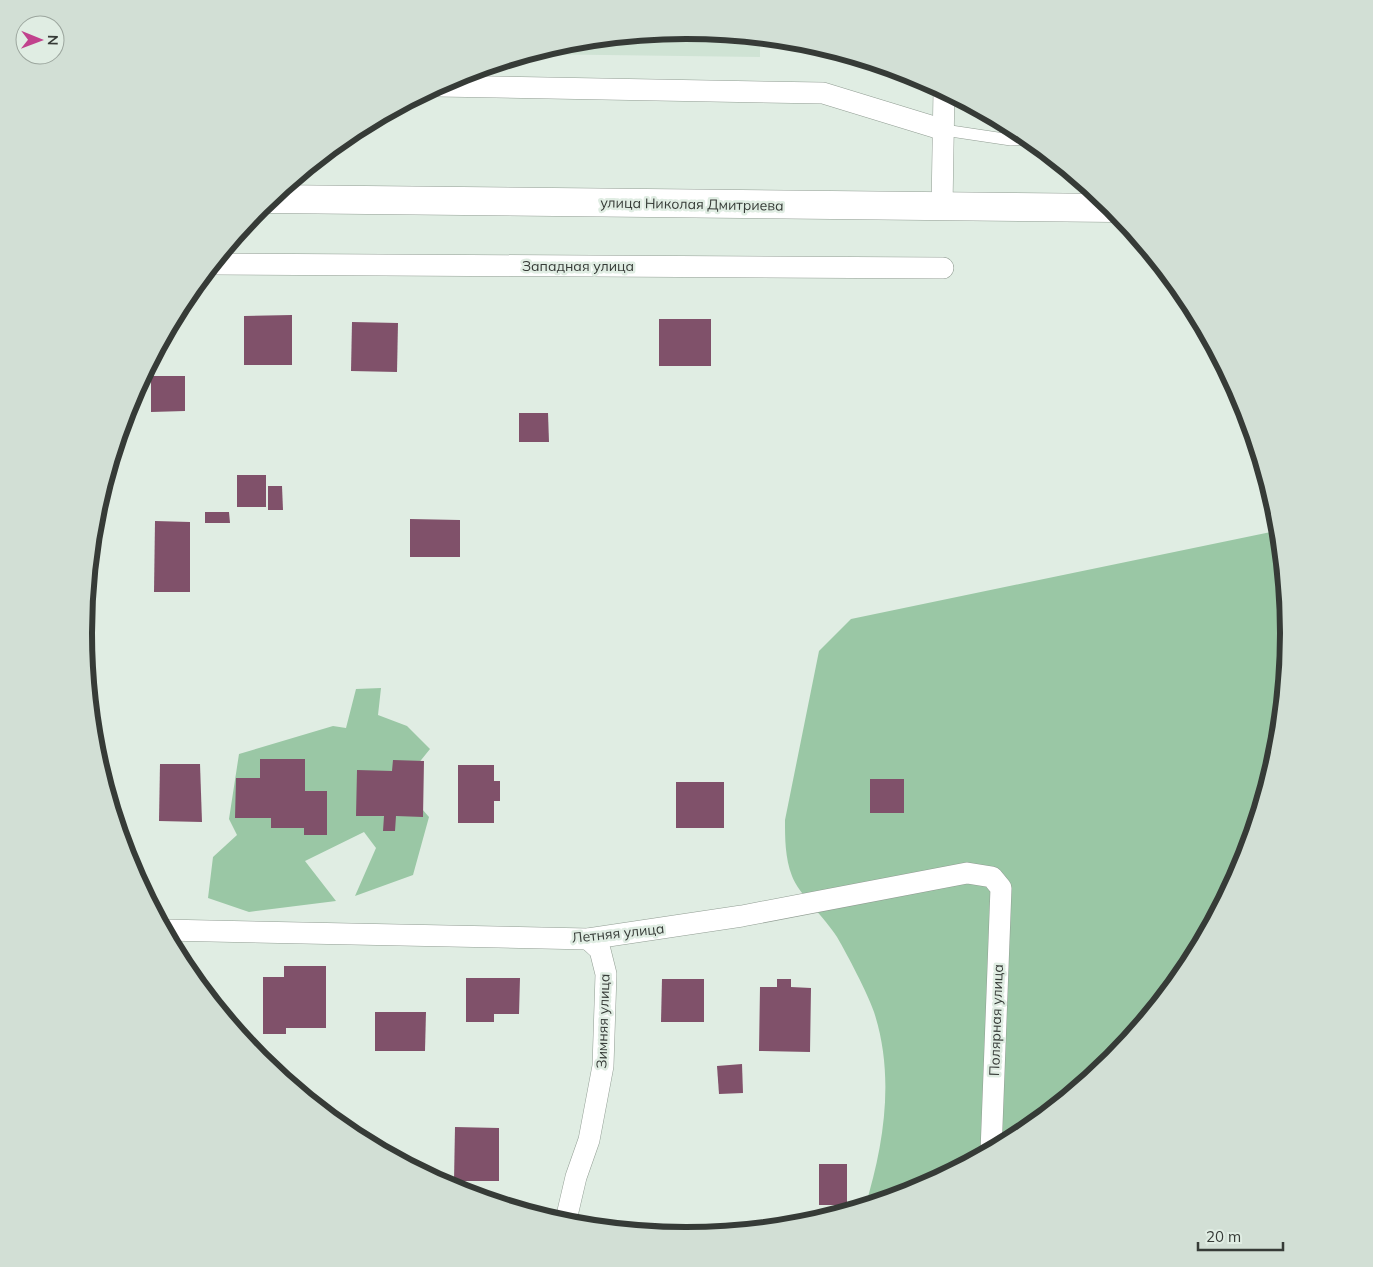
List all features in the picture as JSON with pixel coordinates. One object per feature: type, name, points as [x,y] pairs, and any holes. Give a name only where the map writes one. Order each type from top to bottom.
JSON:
[{"type":"main road","name":"улица Николая Дмитриева","points":[[281,198],[1102,208]]},
{"type":"street","points":[[454,86],[823,93],[944,130]]},
{"type":"street","points":[[942,207],[944,97]]},
{"type":"street","name":"Западная улица","points":[[221,264],[942,268]]},
{"type":"street","name":"Летняя улица","points":[[171,930],[588,939],[742,916],[967,872],[992,877],[1001,888]]},
{"type":"street","name":"Полярная улица","points":[[991,1144],[1001,888]]},
{"type":"street","name":"Зимняя улица","points":[[567,1216],[574,1185],[589,1140],[603,1066],[606,974],[600,950],[588,939]]},
{"type":"lane","points":[[944,130],[1018,140]]},
{"type":"shaded area","points":[[686,39],[760,44],[760,57],[552,54],[609,44]]},
{"type":"green space","points":[[1272,532],[1280,595],[1281,634],[1280,672],[1270,750],[1250,825],[1220,897],[1202,931],[1181,964],[1134,1026],[1079,1081],[1017,1128],[984,1149],[914,1183],[867,1200],[882,1135],[884,1110],[884,1061],[880,1036],[871,1004],[841,945],[832,930],[795,883],[788,862],[785,820],[819,651],[851,619]]},
{"type":"green space","points":[[381,688],[378,715],[407,726],[430,749],[401,785],[429,817],[413,875],[355,896],[376,848],[364,832],[305,861],[336,901],[249,912],[208,898],[213,857],[237,835],[229,819],[239,754],[333,726],[346,728],[356,689]]},
{"type":"building","points":[[292,315],[292,365],[244,365],[244,316]]},
{"type":"building","points":[[659,319],[711,319],[711,366],[659,366]]},
{"type":"building","points":[[352,322],[398,323],[397,372],[351,371]]},
{"type":"building","points":[[151,376],[185,376],[185,411],[151,412]]},
{"type":"building","points":[[519,413],[548,413],[549,442],[519,442]]},
{"type":"building","points":[[237,475],[266,475],[266,507],[237,507]]},
{"type":"building","points":[[268,486],[282,486],[283,510],[268,510]]},
{"type":"building","points":[[205,512],[229,512],[230,523],[205,523]]},
{"type":"building","points":[[410,519],[460,520],[460,557],[410,557]]},
{"type":"building","points":[[155,521],[190,522],[190,592],[154,592]]},
{"type":"building","points":[[260,759],[305,759],[305,791],[327,791],[327,835],[304,835],[304,828],[271,828],[271,818],[235,818],[236,778],[260,778]]},
{"type":"building","points":[[393,760],[424,761],[423,817],[396,816],[395,831],[383,831],[384,816],[356,816],[357,770],[392,771]]},
{"type":"building","points":[[160,764],[200,764],[202,822],[159,821]]},
{"type":"building","points":[[458,765],[494,765],[494,781],[500,781],[500,801],[494,801],[494,823],[458,823]]},
{"type":"building","points":[[870,779],[904,779],[904,813],[870,813]]},
{"type":"building","points":[[676,782],[724,782],[724,828],[676,828]]},
{"type":"building","points":[[284,966],[326,966],[326,1028],[286,1028],[286,1034],[263,1034],[263,977],[284,977]]},
{"type":"building","points":[[466,978],[520,978],[519,1014],[494,1014],[494,1022],[466,1022]]},
{"type":"building","points":[[662,979],[704,979],[704,1022],[661,1022]]},
{"type":"building","points":[[777,979],[791,979],[791,987],[811,988],[810,1052],[759,1051],[760,987],[777,987]]},
{"type":"building","points":[[375,1012],[426,1012],[425,1051],[375,1051]]},
{"type":"building","points":[[742,1064],[743,1093],[719,1094],[717,1066]]},
{"type":"building","points":[[455,1127],[499,1128],[499,1181],[454,1181]]},
{"type":"building","points":[[819,1164],[847,1164],[847,1205],[819,1205]]}]
